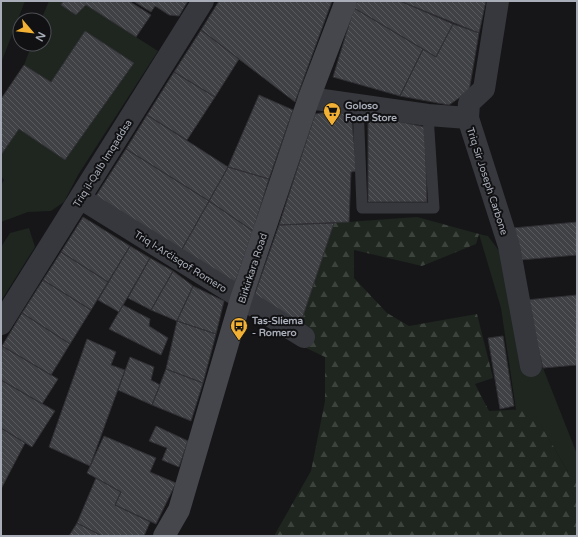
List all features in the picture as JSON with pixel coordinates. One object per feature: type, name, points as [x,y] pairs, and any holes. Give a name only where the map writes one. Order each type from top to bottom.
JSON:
[{"type":"main road","name":"Birkirkara Road","points":[[164,536],[179,510],[241,299],[309,98],[346,1]]},
{"type":"street","name":"Triq il-Qalb Imqaddsa","points":[[1,324],[203,1]]},
{"type":"street","name":"Triq Sir Joseph Carbone","points":[[498,1],[484,89],[469,103],[468,118],[509,246],[531,366]]},
{"type":"street","points":[[309,98],[428,115],[468,118]]},
{"type":"street","name":"Triq l-Arćisqof Romero","points":[[80,198],[304,337]]},
{"type":"lane","points":[[358,104],[362,208],[434,208],[428,115]]},
{"type":"green space","points":[[1,1],[25,1],[21,12],[12,12],[12,35],[1,63]]},
{"type":"green space","points":[[49,1],[63,1],[62,5],[76,15],[86,5],[158,51],[78,175],[64,202],[51,211],[28,212],[1,222],[1,185],[4,180],[1,176],[1,155],[19,129],[65,160],[134,63],[51,82],[24,65],[29,52],[52,52],[52,12],[44,12]]},
{"type":"green space","points":[[417,217],[479,234],[476,244],[422,266],[354,250],[354,278],[387,313],[409,326],[477,314],[493,378],[475,384],[489,411],[532,409],[568,472],[577,472],[577,536],[274,536],[311,471],[325,401],[325,357],[296,343],[300,325],[334,223]]},
{"type":"green space","points":[[29,228],[35,247],[1,301],[1,247],[10,233]]},
{"type":"green space","points":[[479,234],[488,236],[503,256],[526,371],[543,368],[577,454],[577,472],[568,472],[532,410],[516,410],[501,308]]},
{"type":"building","points":[[63,1],[129,1],[151,15],[136,37],[86,5],[76,15],[61,5]]},
{"type":"building","points":[[133,1],[188,1],[179,16],[169,15],[155,6],[151,12]]},
{"type":"building","points":[[219,1],[332,1],[295,102],[201,30]]},
{"type":"building","points":[[358,1],[400,1],[453,24],[436,57],[354,8]]},
{"type":"building","points":[[400,1],[486,1],[479,33]]},
{"type":"building","points":[[354,8],[423,49],[400,96],[333,77]]},
{"type":"building","points":[[453,24],[479,33],[469,91],[449,105],[400,96],[423,49],[436,57]]},
{"type":"building","points":[[201,30],[239,59],[215,97],[174,72]]},
{"type":"building","points":[[85,31],[134,63],[65,160],[19,129],[1,155],[1,99],[24,65],[51,82]]},
{"type":"building","points":[[174,72],[215,97],[187,140],[147,115]]},
{"type":"building","points":[[259,95],[293,110],[269,179],[228,167]]},
{"type":"building","points":[[335,111],[351,113],[357,171],[351,172],[349,222],[279,225],[315,114]]},
{"type":"building","points":[[147,115],[228,167],[209,201],[126,149]]},
{"type":"building","points":[[368,115],[425,127],[427,202],[368,202]]},
{"type":"building","points":[[126,149],[209,201],[181,251],[94,199]]},
{"type":"building","points":[[228,167],[269,179],[253,231],[209,201]]},
{"type":"building","points":[[209,201],[253,231],[235,283],[181,251]]},
{"type":"building","points":[[83,217],[130,246],[108,282],[61,252]]},
{"type":"building","points":[[577,222],[577,255],[520,260],[513,228]]},
{"type":"building","points":[[334,223],[300,325],[253,299],[279,225]]},
{"type":"building","points":[[130,246],[150,258],[119,312],[98,300]]},
{"type":"building","points":[[61,252],[108,282],[91,310],[43,280]]},
{"type":"building","points":[[150,258],[173,271],[151,310],[128,298]]},
{"type":"building","points":[[173,271],[193,286],[177,321],[151,310]]},
{"type":"building","points":[[43,280],[91,310],[70,344],[22,313]]},
{"type":"building","points":[[193,286],[224,301],[216,334],[177,321]]},
{"type":"building","points":[[577,295],[577,365],[543,368],[526,300]]},
{"type":"building","points":[[123,305],[150,319],[149,326],[168,338],[161,355],[109,329]]},
{"type":"building","points":[[22,313],[70,344],[51,375],[2,346]]},
{"type":"building","points":[[177,321],[216,334],[203,383],[166,369]]},
{"type":"building","points":[[503,336],[514,406],[500,409],[488,338]]},
{"type":"building","points":[[87,339],[116,352],[111,365],[125,370],[90,466],[49,447]]},
{"type":"building","points":[[2,346],[58,379],[42,404],[1,380]]},
{"type":"building","points":[[130,357],[154,367],[151,380],[160,385],[152,405],[118,390]]},
{"type":"building","points":[[166,369],[203,383],[191,421],[152,405]]},
{"type":"building","points":[[1,380],[55,411],[32,447],[1,428]]},
{"type":"building","points":[[156,426],[188,441],[179,467],[162,460],[167,448],[149,441]]},
{"type":"building","points":[[1,428],[25,443],[1,489]]},
{"type":"building","points":[[104,436],[156,458],[150,472],[176,483],[156,524],[115,505],[121,492],[87,473]]},
{"type":"building","points":[[96,478],[121,492],[115,505],[150,522],[144,536],[102,536],[77,523]]},
{"type":"building","points":[[77,523],[102,536],[69,536]]},
{"type":"place","name":"Goloso Food Store","points":[[332,126]]},
{"type":"place","name":"Tas-Sliema - Romero","points":[[239,341]]}]
